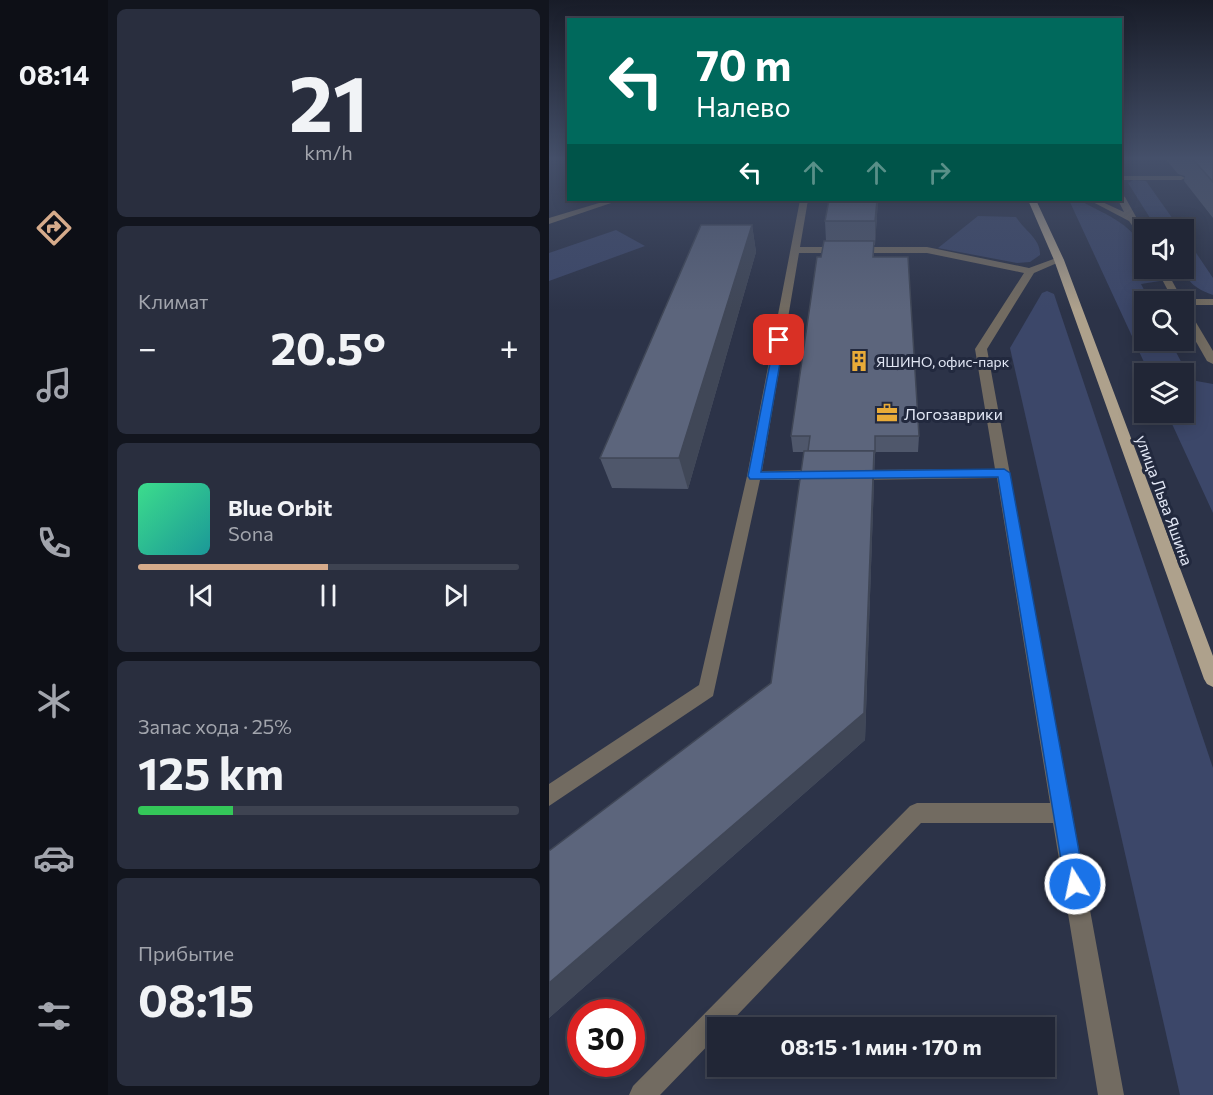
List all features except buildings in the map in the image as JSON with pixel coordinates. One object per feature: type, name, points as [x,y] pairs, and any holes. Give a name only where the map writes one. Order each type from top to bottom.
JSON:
[{"type":"main road","name":"улица Льва Яшина","points":[[1036,208],[1059,260],[1213,679]]},
{"type":"street","points":[[549,220],[589,208]]},
{"type":"street","points":[[549,796],[707,690],[754,476],[803,208]]},
{"type":"street","points":[[1110,208],[1132,219]]},
{"type":"street","points":[[1127,208],[1134,222]]},
{"type":"street","points":[[795,250],[927,250],[1030,271],[1059,260]]},
{"type":"street","points":[[1030,271],[981,349],[1111,1095]]},
{"type":"street","points":[[1194,302],[1213,302]]},
{"type":"street","points":[[1194,328],[1213,361]]},
{"type":"street","points":[[754,476],[1004,473]]},
{"type":"street","points":[[642,1095],[917,813],[1063,813]]},
{"type":"shaded area","points":[[1073,208],[1094,208],[1124,225],[1133,233],[1134,279],[1159,279],[1160,281],[1141,284],[1145,291],[1134,291],[1134,341]]},
{"type":"shaded area","points":[[1144,208],[1165,208],[1173,219],[1151,219]]},
{"type":"shaded area","points":[[978,216],[1016,217],[1035,239],[1040,255],[1030,262],[1017,263],[938,248]]},
{"type":"shaded area","points":[[616,230],[645,246],[549,281],[549,253]]},
{"type":"shaded area","points":[[1194,250],[1213,278],[1213,295],[1194,285],[1188,279],[1194,279]]},
{"type":"shaded area","points":[[1047,291],[1054,294],[1213,768],[1213,1095],[1180,1095],[1010,348],[1042,293]]},
{"type":"shaded area","points":[[1139,351],[1175,351],[1182,363],[1144,363]]},
{"type":"shaded area","points":[[1194,381],[1213,384],[1213,513],[1172,423],[1194,423]]},
{"type":"place","name":"ЯШИНО, офис-парк","points":[[859,361]]},
{"type":"place","name":"Логозаврики","points":[[887,413]]},
{"type":"route","points":[[779,340],[754,476],[1004,473],[1075,884]]}]
